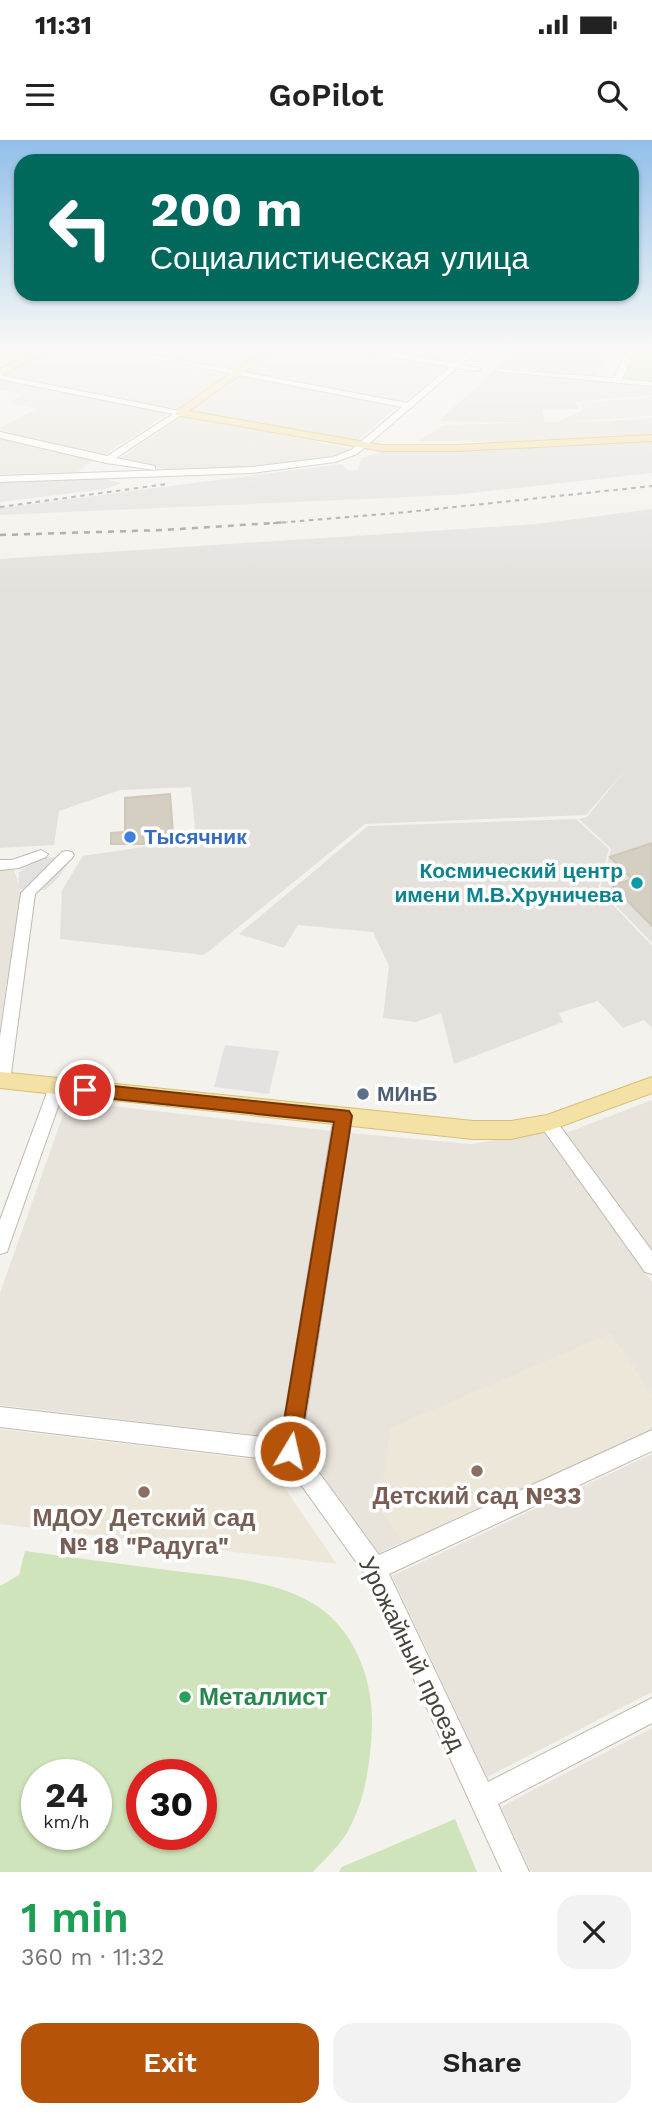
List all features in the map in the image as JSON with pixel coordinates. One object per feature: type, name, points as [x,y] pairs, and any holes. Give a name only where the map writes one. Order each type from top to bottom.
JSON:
[{"type":"main road","points":[[283,432],[361,446],[401,449],[652,439]]},
{"type":"main road","points":[[1,1080],[473,1130],[511,1130],[548,1123],[652,1085]]},
{"type":"street","points":[[78,476],[150,432]]},
{"type":"street","points":[[0,479],[252,470],[310,463],[335,459],[361,446],[378,432]]},
{"type":"street","points":[[0,435],[178,473]]},
{"type":"street","points":[[0,865],[14,865],[41,854]]},
{"type":"street","points":[[1,1080],[28,893],[67,855]]},
{"type":"street","points":[[0,1245],[57,1087]]},
{"type":"street","points":[[0,1417],[290,1451],[343,1116]]},
{"type":"street","points":[[548,1123],[652,1266]]},
{"type":"street","points":[[375,1569],[652,1440]]},
{"type":"street","name":"Урожайный проезд","points":[[290,1451],[375,1569],[516,1872]]},
{"type":"street","points":[[482,1799],[652,1710]]},
{"type":"shaded area","points":[[0,432],[140,432],[102,456]]},
{"type":"shaded area","points":[[158,432],[265,432],[350,448],[339,456],[250,468],[178,472],[119,459]]},
{"type":"shaded area","points":[[291,432],[367,432],[353,444]]},
{"type":"shaded area","points":[[433,432],[620,432],[625,437],[506,442],[418,441]]},
{"type":"shaded area","points":[[620,432],[652,432],[652,436],[625,437]]},
{"type":"shaded area","points":[[0,439],[95,459],[78,472],[0,474]]},
{"type":"shaded area","points":[[652,442],[652,473],[453,495],[0,515],[0,508],[342,464],[348,470],[358,470],[361,458],[381,452]]},
{"type":"shaded area","points":[[95,477],[121,483],[106,489],[0,502],[0,480]]},
{"type":"shaded area","points":[[652,509],[652,943],[600,889],[611,849],[579,819],[587,817],[626,769],[586,815],[365,824],[204,955],[60,939],[62,890],[83,856],[196,839],[191,787],[120,790],[59,811],[54,845],[0,848],[0,559],[537,524]]},
{"type":"shaded area","points":[[576,819],[609,849],[598,889],[652,946],[652,1028],[644,1020],[623,1028],[598,1001],[559,1013],[563,1022],[454,1064],[441,1013],[416,1022],[383,1018],[389,966],[373,932],[298,925],[284,948],[239,934],[368,826]]},
{"type":"shaded area","points":[[73,857],[45,890],[18,889],[19,872],[24,868],[44,858]]},
{"type":"shaded area","points":[[0,869],[14,870],[21,892],[0,1027]]},
{"type":"shaded area","points":[[225,1045],[279,1051],[269,1094],[214,1087]]},
{"type":"shaded area","points":[[652,1100],[652,1251],[566,1133]]},
{"type":"shaded area","points":[[68,1101],[331,1131],[281,1438],[0,1405],[0,1293]]},
{"type":"shaded area","points":[[545,1132],[652,1282],[652,1427],[379,1553],[302,1448],[350,1133],[471,1144]]},
{"type":"shaded area","name":"Детский сад №33","points":[[611,1333],[652,1394],[652,1432],[407,1546],[379,1509],[390,1428]]},
{"type":"shaded area","name":"МДОУ Детский сад № 18 \"Радуга\"","points":[[0,1429],[266,1461],[337,1564],[0,1524]]},
{"type":"shaded area","points":[[652,1454],[652,1692],[487,1777],[392,1576]]},
{"type":"shaded area","points":[[652,1728],[652,1872],[531,1872],[501,1807]]},
{"type":"green space","name":"Металлист","points":[[25,1551],[246,1580],[286,1591],[320,1608],[333,1619],[353,1645],[365,1675],[372,1708],[370,1753],[362,1797],[352,1824],[338,1846],[313,1872],[0,1872],[0,1586],[19,1575]]},
{"type":"green space","points":[[455,1819],[477,1872],[339,1872],[342,1867]]},
{"type":"building","points":[[170,794],[173,833],[143,835],[144,844],[111,844],[111,833],[125,832],[125,798]]},
{"type":"building","name":"Космический центр имени М.В.Хруничева","points":[[652,843],[652,926],[613,886],[632,879],[610,857]]},
{"type":"railway","points":[[0,507],[167,484]]},
{"type":"railway","points":[[288,522],[652,486]]},
{"type":"railway","points":[[0,535],[164,530],[288,522]]},
{"type":"railway","points":[[264,524],[288,522]]},
{"type":"place","name":"Тысячник","points":[[130,837]]},
{"type":"place","name":"Космический центр имени М.В.Хруничева","points":[[637,883]]},
{"type":"place","name":"МИнБ","points":[[363,1094]]},
{"type":"place","name":"Детский сад №33","points":[[477,1471]]},
{"type":"place","name":"МДОУ Детский сад № 18 \"Радуга\"","points":[[144,1492]]},
{"type":"place","name":"Металлист","points":[[185,1697]]},
{"type":"route","points":[[85,1090],[343,1116],[290,1451]]}]
